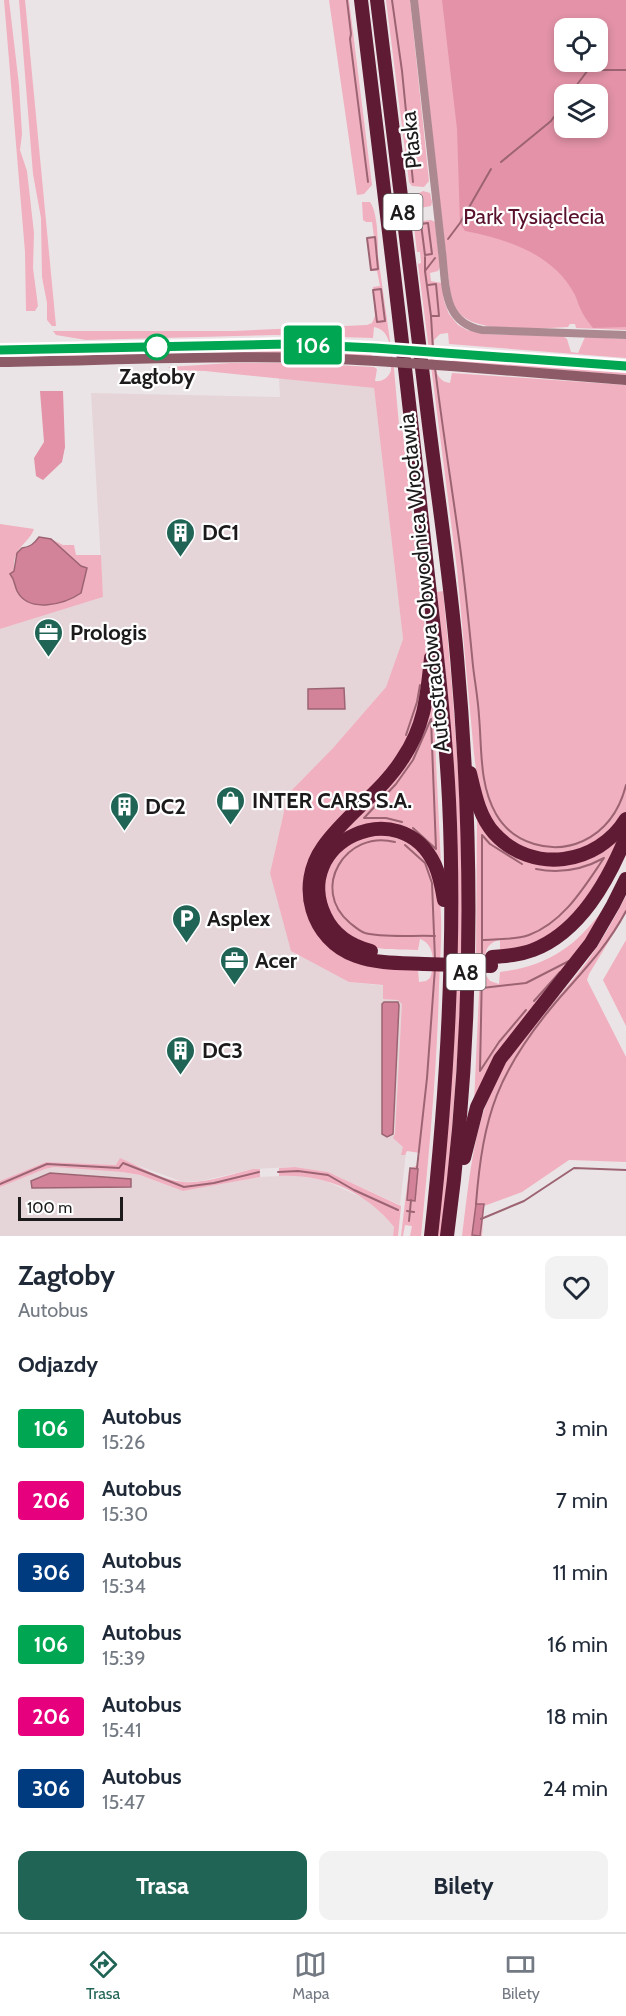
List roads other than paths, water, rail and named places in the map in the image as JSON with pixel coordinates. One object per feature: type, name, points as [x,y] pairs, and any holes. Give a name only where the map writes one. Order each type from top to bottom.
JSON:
[{"type":"highway","name":"Autostradowa Obwodnica Wrocławia","points":[[361,0],[439,663],[449,802],[450,932],[444,1096],[431,1236]]},
{"type":"highway","name":"Autostradowa Obwodnica Wrocławia","points":[[377,0],[427,412],[441,507],[457,657],[464,758],[467,901],[465,1035],[454,1185],[447,1236]]},
{"type":"highway","points":[[434,620],[428,695],[417,734],[403,760],[334,833],[313,866],[309,888],[311,906],[317,922],[327,936],[341,948],[369,960],[515,964],[536,958],[567,940],[596,909],[626,858]]},
{"type":"highway","points":[[464,758],[479,808],[488,824],[495,834],[509,846],[525,854],[553,860],[579,857],[606,843],[626,819]]},
{"type":"highway","points":[[425,960],[362,948],[347,941],[330,925],[320,904],[319,881],[327,859],[337,846],[352,835],[373,829],[399,832],[416,841],[429,854],[437,870],[450,932]]},
{"type":"highway","points":[[492,962],[533,950],[553,940],[570,927],[597,892],[626,837]]},
{"type":"highway","points":[[454,1185],[475,1113],[493,1071],[509,1045],[591,943],[614,905],[626,879]]},
{"type":"main road","points":[[0,350],[272,344],[375,348],[626,366]]},
{"type":"main road","points":[[0,362],[303,357],[626,380]]},
{"type":"street","name":"Płaska","points":[[414,0],[439,231],[447,293],[452,311],[467,326],[482,330],[626,335]]},
{"type":"waterway","points":[[347,0],[368,182]]},
{"type":"waterway","points":[[392,0],[413,182]]},
{"type":"waterway","points":[[578,84],[588,70],[626,70]]},
{"type":"waterway","points":[[501,162],[554,117]]},
{"type":"waterway","points":[[448,239],[460,223],[491,169]]},
{"type":"waterway","points":[[415,198],[421,224]]},
{"type":"waterway","points":[[428,223],[432,254],[425,255],[421,224],[428,223]]},
{"type":"waterway","points":[[375,237],[378,269],[371,270],[367,238],[375,237]]},
{"type":"waterway","points":[[425,257],[425,271],[435,258]]},
{"type":"waterway","points":[[425,271],[431,316],[439,316],[436,284],[428,285]]},
{"type":"waterway","points":[[381,289],[385,321],[377,322],[373,290],[381,289]]},
{"type":"waterway","points":[[431,316],[433,350]]},
{"type":"waterway","points":[[435,368],[463,571],[479,710],[482,766],[487,791],[496,814],[512,833],[534,844],[546,847],[571,845],[583,841],[605,825],[616,810],[626,785]]},
{"type":"waterway","points":[[406,735],[420,685]]},
{"type":"waterway","points":[[402,822],[386,818],[364,818],[396,784],[413,760],[431,719],[436,849],[413,828]]},
{"type":"waterway","points":[[522,864],[490,844],[482,835],[482,940],[518,938],[529,935],[553,922],[572,903],[604,858],[571,870],[536,869]]},
{"type":"waterway","points":[[395,842],[377,840],[362,844],[348,853],[333,879],[333,894],[338,909],[359,930],[372,935],[435,936]]},
{"type":"waterway","points":[[405,845],[425,863],[432,883],[435,959]]},
{"type":"waterway","points":[[476,1204],[483,1144],[497,1095],[507,1073],[536,1027],[585,970],[626,911]]},
{"type":"waterway","points":[[482,940],[482,961]]},
{"type":"waterway","points":[[482,988],[526,983],[569,961]]},
{"type":"waterway","points":[[417,1168],[427,1078],[435,968]]},
{"type":"waterway","points":[[482,970],[480,1071],[499,1042],[526,1010]]},
{"type":"waterway","points":[[534,1001],[560,972]]},
{"type":"waterway","points":[[0,1184],[47,1164],[119,1168],[123,1163],[184,1187],[214,1183],[259,1172]]},
{"type":"waterway","points":[[481,1219],[524,1201],[574,1168],[626,1170]]},
{"type":"waterway","points":[[278,1172],[298,1171],[328,1175],[398,1210]]},
{"type":"waterway","points":[[409,1221],[411,1200]]},
{"type":"waterway","points":[[407,1211],[414,1212]]},
{"type":"place","name":"Zagłoby","points":[[157,347]]},
{"type":"place","name":"DC1","points":[[181,558]]},
{"type":"place","name":"Prologis","points":[[49,658]]},
{"type":"place","name":"INTER CARS S.A.","points":[[231,826]]},
{"type":"place","name":"DC2","points":[[124,832]]},
{"type":"place","name":"Asplex","points":[[186,944]]},
{"type":"place","name":"Acer","points":[[234,986]]},
{"type":"place","name":"DC3","points":[[181,1076]]},
{"type":"park label","name":"Park Tysiąclecia","points":[[534,216]]}]
